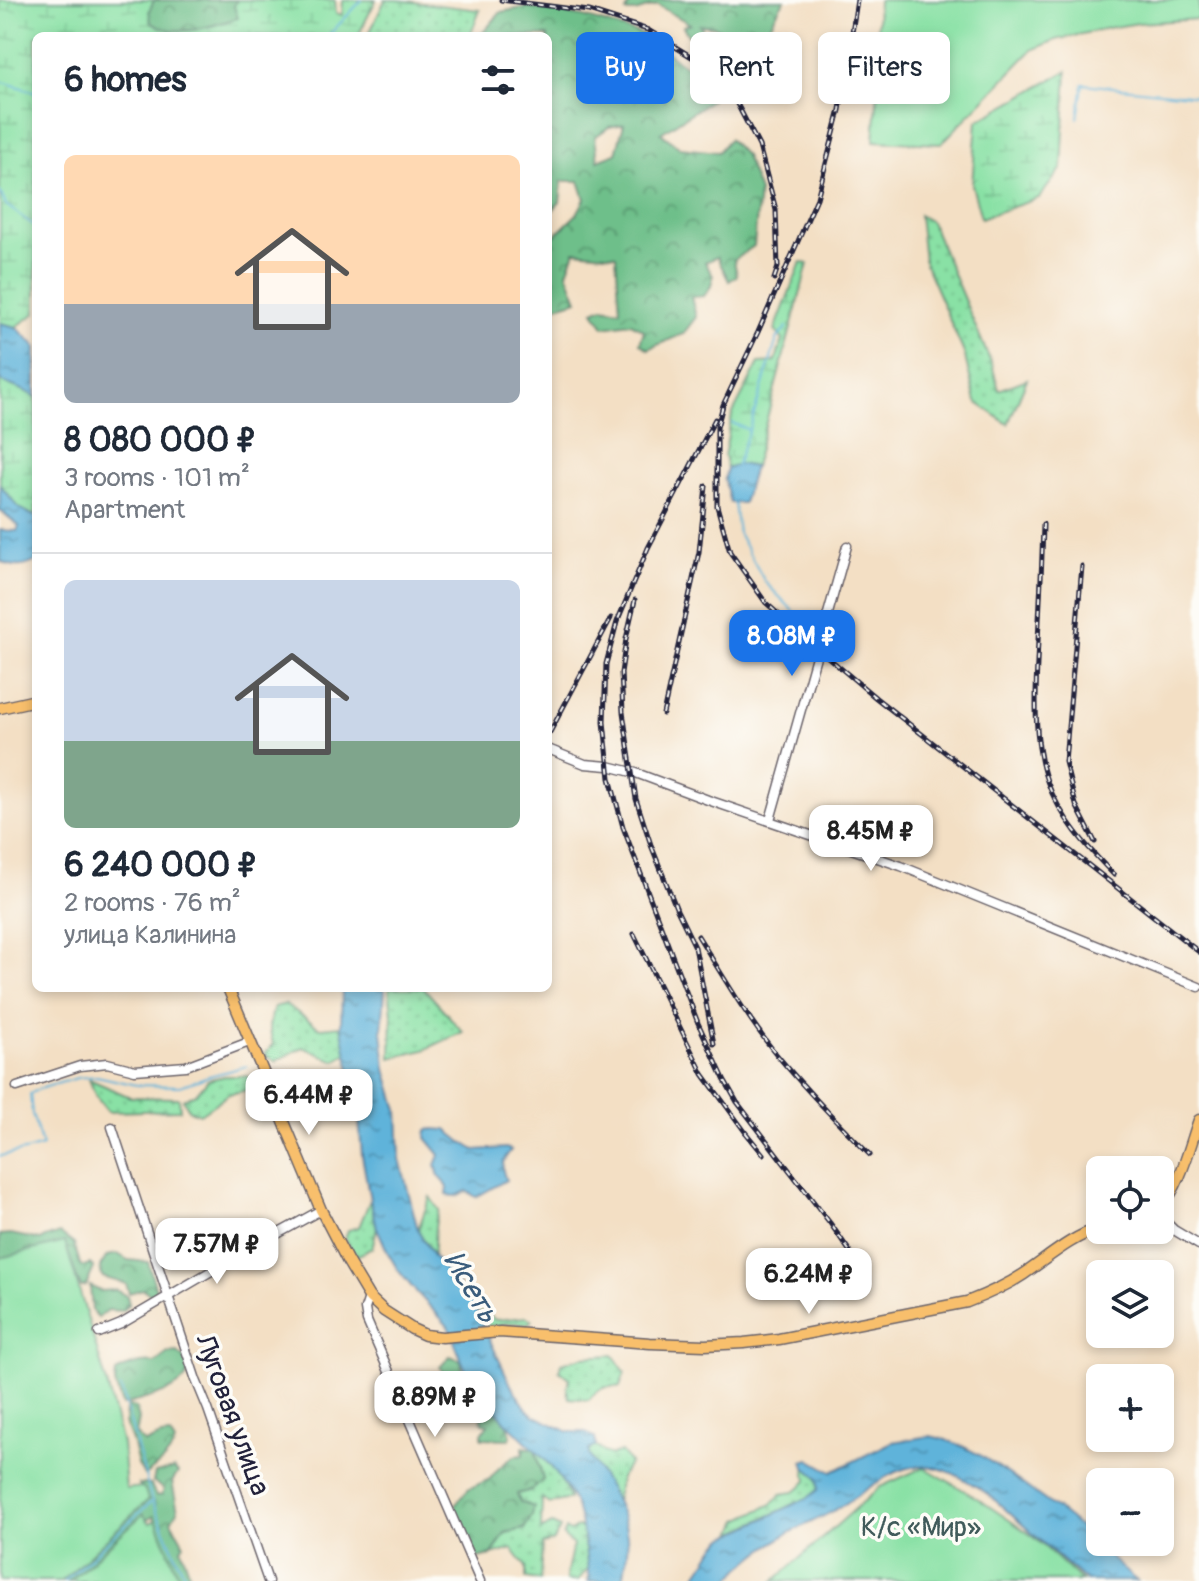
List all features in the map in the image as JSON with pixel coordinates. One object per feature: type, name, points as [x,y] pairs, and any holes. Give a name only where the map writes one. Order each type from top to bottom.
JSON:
[{"type":"main road","points":[[0,708],[32,701]]},
{"type":"main road","points":[[230,992],[321,1210],[348,1262],[369,1297],[384,1311],[425,1335],[442,1337],[500,1332],[705,1345],[779,1339],[967,1302],[995,1292],[1072,1239],[1086,1234]]},
{"type":"main road","points":[[1174,1185],[1199,1120]]},
{"type":"street","points":[[770,820],[847,546]]},
{"type":"street","points":[[552,751],[585,764],[636,773],[901,866],[1199,987]]},
{"type":"street","points":[[17,1087],[80,1066],[107,1063],[135,1070],[186,1066],[249,1042]]},
{"type":"street","name":"Луговая улица","points":[[112,1127],[167,1296],[268,1581]]},
{"type":"street","points":[[99,1333],[121,1324],[321,1210]]},
{"type":"street","points":[[1174,1230],[1199,1245]]},
{"type":"street","points":[[369,1297],[365,1309],[367,1321],[480,1581]]},
{"type":"green space","points":[[0,0],[154,0],[149,11],[151,23],[183,31],[238,18],[234,6],[237,0],[335,0],[336,13],[342,15],[343,0],[376,0],[360,32],[32,32],[32,316],[16,327],[0,323]]},
{"type":"green space","points":[[154,0],[237,0],[234,6],[238,18],[194,30],[162,28],[151,23],[149,11]]},
{"type":"green space","points":[[385,0],[480,10],[472,32],[370,32]]},
{"type":"green space","points":[[785,0],[767,32],[723,32],[715,27],[700,25],[705,32],[690,32],[690,38],[683,26],[690,24],[657,5],[626,12],[630,2]]},
{"type":"green space","points":[[878,0],[1199,0],[1199,19],[1108,28],[1056,40],[1032,50],[941,144],[874,141],[877,104],[950,104],[950,32],[877,32]]},
{"type":"green space","points":[[528,7],[584,17],[634,32],[576,32],[576,104],[674,104],[674,58],[690,70],[690,104],[705,104],[661,133],[680,148],[718,152],[729,139],[745,156],[759,192],[754,246],[734,260],[737,276],[729,281],[717,257],[705,262],[713,276],[704,296],[691,297],[696,317],[683,334],[648,349],[640,343],[644,330],[631,323],[604,327],[594,311],[603,307],[620,310],[616,255],[575,251],[567,272],[578,300],[552,306],[552,238],[577,214],[585,199],[579,181],[562,181],[560,202],[552,211],[552,32],[484,32],[501,12]],"holes":[[[624,124],[616,153],[598,160],[595,137],[609,127]]]},
{"type":"green space","points":[[1067,71],[1062,168],[1039,198],[981,218],[972,185],[977,121]]},
{"type":"green space","points":[[919,215],[931,222],[992,365],[999,390],[1027,379],[1008,424],[976,402],[964,353],[924,261]]},
{"type":"green space","points":[[801,262],[808,264],[754,467],[739,464],[727,468],[724,456],[732,415],[759,363],[775,362],[783,340],[775,330]]},
{"type":"green space","points":[[0,381],[32,394],[32,515],[19,508],[0,485]]},
{"type":"green space","points":[[389,992],[428,992],[463,1032],[424,1050],[391,1058]]},
{"type":"green space","points":[[285,1004],[320,1028],[341,1026],[347,1054],[335,1061],[303,1047],[276,1061],[264,1055],[273,1044],[269,1026],[274,1007]]},
{"type":"green space","points":[[247,1076],[256,1082],[253,1089],[229,1094],[200,1114],[189,1110],[183,1099],[196,1094],[208,1080]]},
{"type":"green space","points":[[89,1079],[130,1097],[179,1098],[180,1110],[108,1112],[96,1097]]},
{"type":"green space","points":[[430,1197],[439,1210],[433,1255],[418,1230]]},
{"type":"green space","points":[[370,1200],[377,1228],[372,1248],[355,1257],[345,1238],[348,1230],[359,1227]]},
{"type":"green space","points":[[59,1233],[74,1244],[81,1267],[90,1264],[94,1268],[86,1286],[81,1287],[77,1279],[65,1244],[0,1260],[0,1235],[40,1240]]},
{"type":"green space","points":[[65,1242],[122,1444],[126,1489],[142,1487],[148,1500],[62,1581],[0,1581],[0,1258]]},
{"type":"green space","points":[[118,1254],[128,1260],[148,1262],[157,1293],[151,1295],[143,1289],[129,1293],[126,1284],[102,1277],[100,1267],[107,1256]]},
{"type":"green space","points":[[90,1286],[100,1291],[116,1290],[127,1296],[129,1304],[122,1311],[108,1310],[98,1318],[92,1310]]},
{"type":"green space","points":[[486,1311],[495,1320],[527,1317],[532,1320],[529,1323],[491,1327],[480,1319],[479,1312]]},
{"type":"green space","points":[[177,1352],[186,1359],[188,1370],[179,1385],[122,1405],[115,1384],[116,1372],[135,1364],[155,1363],[168,1353]]},
{"type":"green space","points":[[613,1355],[625,1372],[620,1387],[603,1388],[589,1400],[569,1398],[567,1389],[570,1378],[559,1371],[561,1363],[582,1357]]},
{"type":"green space","points":[[450,1356],[461,1360],[466,1373],[462,1380],[452,1382],[440,1367]]},
{"type":"green space","points":[[470,1381],[508,1424],[509,1439],[482,1438],[488,1424],[482,1423],[483,1412],[477,1409],[469,1411],[464,1406],[466,1400],[442,1397],[428,1400],[425,1394],[430,1389],[440,1390]]},
{"type":"green space","points":[[129,1406],[136,1408],[139,1419],[136,1435],[145,1443],[170,1435],[175,1443],[158,1466],[144,1476],[125,1423]]},
{"type":"green space","points":[[596,1446],[610,1456],[621,1452],[630,1463],[620,1478],[616,1502],[589,1456],[589,1450]]},
{"type":"green space","points":[[523,1447],[535,1449],[543,1480],[532,1490],[517,1494],[520,1502],[534,1507],[532,1516],[524,1529],[505,1533],[492,1555],[477,1558],[451,1510],[468,1489],[490,1479],[514,1456],[523,1455]]},
{"type":"green space","points":[[535,1449],[560,1478],[569,1499],[549,1504],[542,1498],[541,1530],[552,1524],[560,1528],[554,1541],[542,1544],[540,1580],[526,1578],[526,1567],[512,1549],[492,1555],[505,1533],[524,1529],[517,1493],[532,1490],[543,1480]]},
{"type":"green space","points":[[805,1467],[818,1479],[819,1490],[733,1533],[739,1520],[772,1504],[781,1494],[794,1492],[807,1481]]},
{"type":"green space","name":"К/с «Мир»","points":[[924,1467],[1034,1537],[1082,1581],[774,1581],[880,1487]]},
{"type":"green space","points":[[174,1469],[178,1473],[172,1482],[178,1511],[171,1521],[184,1544],[181,1548],[190,1575],[196,1581],[176,1580],[154,1516],[125,1533],[79,1581],[53,1581],[146,1499],[139,1484],[151,1485],[156,1496],[162,1495],[164,1489],[153,1482],[155,1473]]},
{"type":"green space","points":[[143,1514],[150,1523],[156,1520],[180,1581],[70,1581]]},
{"type":"green space","points":[[578,1527],[582,1529],[588,1568],[578,1581],[567,1581],[573,1545],[563,1536],[565,1529],[570,1532]]},
{"type":"water","points":[[0,323],[16,327],[32,342],[32,395],[0,381]]},
{"type":"water","points":[[739,464],[754,467],[743,503],[730,503],[724,479],[727,468]]},
{"type":"water","points":[[0,485],[19,508],[32,515],[32,563],[14,566],[0,561],[0,530],[17,531],[19,526],[0,510]]},
{"type":"water","points":[[342,992],[385,992],[382,1031],[386,1069],[398,1110],[400,1159],[418,1230],[433,1256],[472,1302],[511,1385],[527,1409],[569,1432],[585,1432],[595,1438],[596,1446],[589,1450],[589,1455],[612,1494],[625,1525],[628,1547],[623,1581],[588,1581],[582,1529],[576,1506],[567,1489],[550,1465],[470,1381],[448,1326],[411,1286],[388,1253],[370,1200],[358,1108],[341,1026]]},
{"type":"water","points":[[427,1130],[447,1130],[475,1150],[511,1150],[503,1164],[506,1180],[476,1197],[467,1191],[456,1196],[447,1195],[448,1187],[439,1177],[436,1165],[440,1155],[426,1138]]},
{"type":"water","points":[[930,1436],[982,1456],[1060,1511],[1086,1534],[1086,1556],[1108,1556],[1137,1581],[1086,1581],[988,1494],[948,1471],[921,1466],[889,1475],[834,1511],[782,1537],[728,1581],[693,1581],[724,1538],[818,1490],[818,1479],[803,1461],[809,1459],[832,1472],[892,1442]]},
{"type":"waterway","points":[[332,32],[362,0]]},
{"type":"waterway","points":[[0,81],[32,91]]},
{"type":"waterway","points":[[1078,118],[1083,84],[1199,96]]},
{"type":"waterway","points":[[0,192],[6,205],[32,224]]},
{"type":"waterway","points":[[732,423],[749,430],[777,339],[787,327]]},
{"type":"waterway","points":[[736,466],[749,430]]},
{"type":"waterway","points":[[734,504],[738,533],[765,582],[811,629]]},
{"type":"waterway","points":[[0,1156],[42,1146],[32,1114],[30,1094],[39,1089],[77,1078],[97,1076],[137,1085],[180,1086],[247,1066]]},
{"type":"waterway","points":[[121,1388],[152,1501],[187,1581]]},
{"type":"waterway","points":[[65,1581],[152,1501]]},
{"type":"railway","points":[[501,0],[589,11],[648,30],[700,62],[735,100],[759,146],[776,210],[778,267],[774,279]]},
{"type":"railway","points":[[857,0],[840,110],[817,198],[723,405],[717,427],[717,506],[730,552],[766,603],[817,648],[1199,952]]},
{"type":"railway","points":[[715,419],[648,548],[617,622],[606,664],[604,722],[610,778],[623,827],[698,1023],[724,1079],[737,1102],[869,1279]]},
{"type":"railway","points":[[663,714],[699,552],[706,486]]},
{"type":"railway","points":[[1043,524],[1036,693],[1042,765],[1053,795],[1067,820],[1114,875]]},
{"type":"railway","points":[[1082,566],[1065,762],[1076,805],[1095,842]]},
{"type":"railway","points":[[635,600],[621,673],[623,712],[636,799],[651,845],[695,947],[714,1044]]},
{"type":"railway","points":[[552,728],[611,618]]},
{"type":"railway","points":[[634,934],[703,1074],[763,1154]]},
{"type":"railway","points":[[698,936],[745,1012],[777,1055],[870,1155]]},
{"type":"water label","name":"Исеть","points":[[471,1287]]}]
